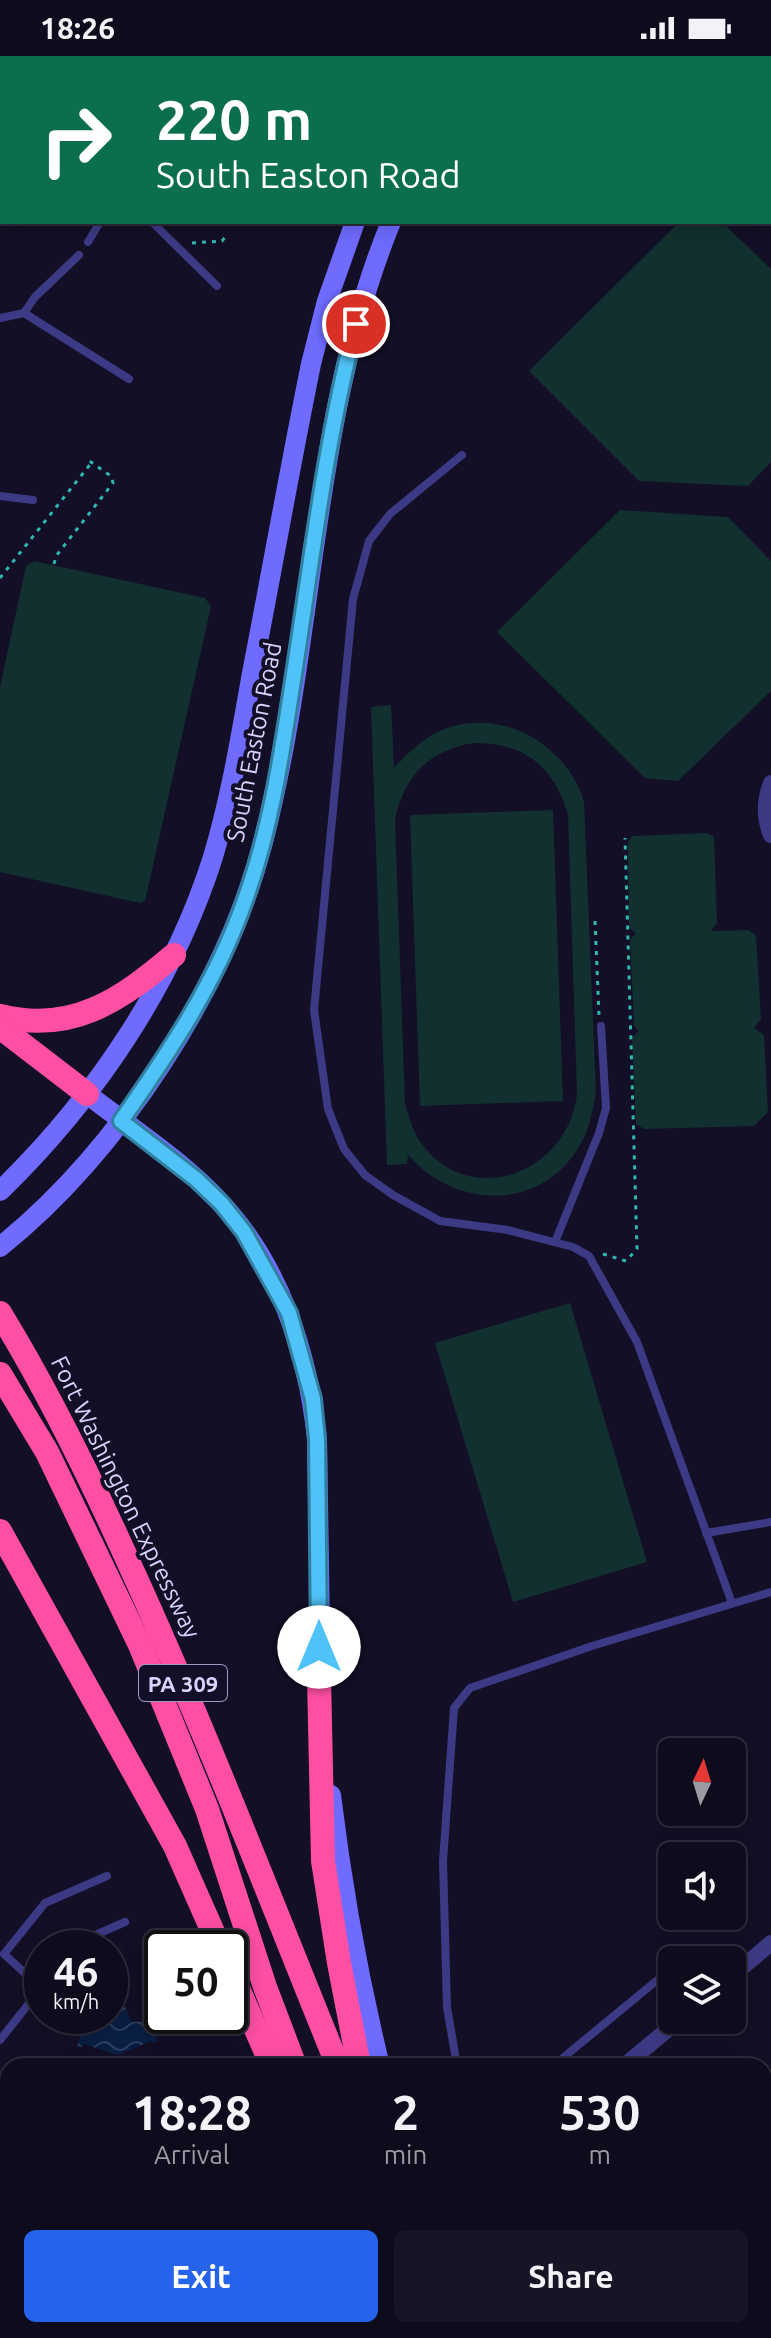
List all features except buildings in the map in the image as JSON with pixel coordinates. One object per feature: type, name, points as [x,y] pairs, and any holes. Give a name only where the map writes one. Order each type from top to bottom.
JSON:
[{"type":"highway","points":[[0,1016],[20,1021],[47,1022],[96,1010],[147,978],[174,955]]},
{"type":"highway","points":[[0,1027],[87,1094]]},
{"type":"highway","name":"Fort Washington Expressway","points":[[0,1313],[39,1376],[83,1462],[165,1641],[335,2058]]},
{"type":"highway","name":"PA 309","points":[[0,1374],[47,1452],[140,1645],[207,1809],[265,1987],[292,2058]]},
{"type":"highway","points":[[0,1531],[175,1846],[212,1930]]},
{"type":"highway","points":[[319,1677],[323,1861],[357,2058]]},
{"type":"highway","points":[[248,2011],[268,2058]]},
{"type":"main road","name":"South Easton Road","points":[[0,1191],[42,1150],[87,1094],[130,1032],[174,955],[213,857],[231,787],[301,413],[327,301],[354,224]]},
{"type":"main road","name":"South Easton Road","points":[[4,1244],[53,1199],[121,1121],[169,1052],[212,976],[245,900],[263,844],[278,777],[339,390],[376,259],[390,224]]},
{"type":"main road","points":[[301,413],[334,420]]},
{"type":"main road","points":[[87,1094],[196,1179],[222,1204],[244,1232],[289,1313],[313,1399],[317,1439],[319,1677],[341,1877],[378,2058]]},
{"type":"street","points":[[771,783],[765,819],[771,835]]},
{"type":"street","points":[[746,1964],[771,1943]]},
{"type":"street","points":[[634,2058],[662,2034]]},
{"type":"lane","points":[[88,242],[99,224]]},
{"type":"lane","points":[[154,224],[217,286]]},
{"type":"lane","points":[[0,318],[24,313],[35,297],[79,255]]},
{"type":"lane","points":[[24,313],[129,379]]},
{"type":"lane","points":[[462,455],[390,514],[369,541],[353,599],[314,1010],[328,1109],[344,1149],[365,1175],[393,1195],[440,1221],[508,1230],[555,1242],[589,1256],[637,1342],[732,1603]]},
{"type":"lane","points":[[0,496],[33,500]]},
{"type":"lane","points":[[555,1242],[606,1108],[601,1026]]},
{"type":"lane","points":[[706,1533],[771,1522]]},
{"type":"lane","points":[[456,2058],[447,2007],[443,1861],[454,1708],[470,1688],[592,1646],[771,1592]]},
{"type":"lane","points":[[24,1972],[4,1954],[45,1903],[107,1876]]},
{"type":"lane","points":[[107,1930],[125,1922]]},
{"type":"lane","points":[[563,2058],[658,1980]]},
{"type":"lane","points":[[0,2040],[24,2010]]},
{"type":"path","points":[[180,250],[187,244],[222,241],[226,236],[223,234]]},
{"type":"path","points":[[0,578],[90,461],[111,476],[113,483],[56,556],[54,564]]},
{"type":"path","points":[[576,1249],[626,1261],[637,1249],[625,838]]},
{"type":"path","points":[[595,921],[601,1026]]},
{"type":"path","points":[[592,998],[599,997]]},
{"type":"green space","points":[[677,224],[724,224],[771,269],[771,462],[748,486],[639,481],[529,371]]},
{"type":"green space","points":[[620,510],[728,517],[771,561],[771,691],[678,781],[645,778],[497,632]]},
{"type":"green space","points":[[34,561],[205,598],[211,606],[145,901],[140,903],[0,872],[0,687],[26,566]]},
{"type":"green space","points":[[391,705],[394,768],[421,742],[445,729],[475,723],[496,724],[534,738],[550,750],[576,782],[584,801],[596,1093],[587,1130],[570,1160],[550,1178],[528,1190],[503,1195],[477,1194],[452,1187],[429,1174],[408,1155],[407,1164],[387,1165],[371,707]],"holes":[[[474,743],[492,744],[522,753],[545,770],[562,797],[568,814],[577,1094],[570,1122],[556,1144],[537,1162],[514,1173],[490,1178],[466,1175],[442,1164],[419,1140],[405,1104],[395,820],[412,778],[432,759],[458,747]]]},
{"type":"green space","points":[[553,810],[563,1101],[420,1106],[410,815]]},
{"type":"green space","points":[[707,833],[714,837],[717,923],[711,931],[749,930],[756,936],[761,1019],[754,1028],[764,1035],[768,1112],[754,1126],[644,1129],[636,1124],[632,1037],[639,1031],[634,1026],[630,939],[636,934],[629,927],[628,842],[632,836]]},
{"type":"green space","points":[[570,1303],[647,1562],[513,1602],[435,1343]]},
{"type":"water","points":[[128,2014],[131,2022],[144,2021],[144,2034],[155,2034],[158,2041],[118,2055],[84,2044],[77,2046],[81,2034],[128,2034]]},
{"type":"route","points":[[319,1647],[317,1439],[313,1399],[289,1313],[244,1232],[222,1204],[196,1179],[121,1121],[169,1052],[225,951],[263,844],[278,777],[339,390],[356,324]]}]
